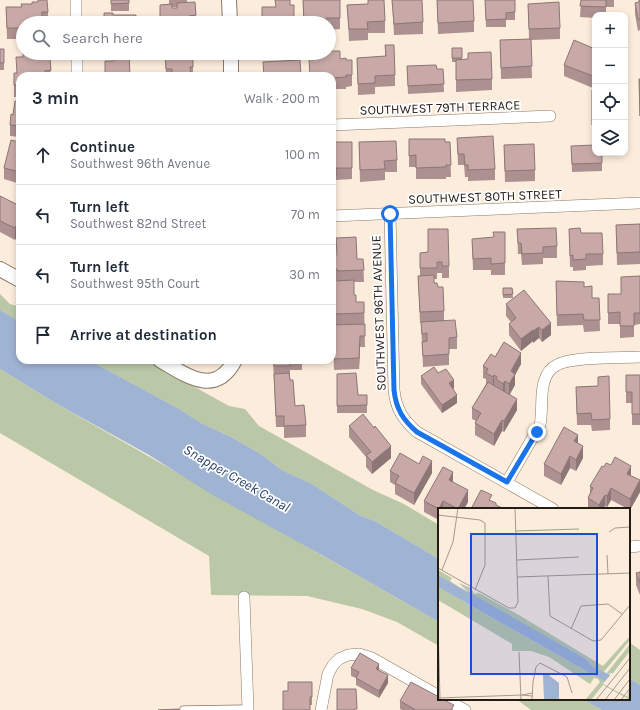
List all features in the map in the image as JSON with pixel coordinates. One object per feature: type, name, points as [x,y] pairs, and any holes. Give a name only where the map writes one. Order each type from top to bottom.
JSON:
[{"type":"street","points":[[76,0],[76,16]]},
{"type":"street","points":[[229,0],[230,16]]},
{"type":"street","points":[[77,60],[77,72]]},
{"type":"street","points":[[231,60],[231,72]]},
{"type":"street","name":"SOUTHWEST 79TH TERRACE","points":[[336,125],[550,116]]},
{"type":"street","name":"SOUTHWEST 80TH STREET","points":[[336,216],[640,203]]},
{"type":"street","name":"SOUTHWEST 96TH AVENUE","points":[[390,214],[394,390],[398,411],[417,432],[507,482]]},
{"type":"street","points":[[0,269],[16,278]]},
{"type":"street","points":[[551,508],[507,482],[540,425],[542,417],[544,383],[548,374],[556,365],[574,360],[640,357]]},
{"type":"street","points":[[167,364],[197,380],[210,381],[221,376],[233,364]]},
{"type":"street","points":[[630,547],[640,546]]},
{"type":"street","points":[[244,597],[248,709]]},
{"type":"street","points":[[321,710],[328,674],[333,665],[339,659],[348,655],[359,654],[372,658],[438,695]]},
{"type":"street","points":[[447,700],[465,710]]},
{"type":"lane","points":[[183,709],[248,709]]},
{"type":"green space","points":[[0,294],[10,304],[16,306],[16,320],[0,310]]},
{"type":"green space","points":[[96,364],[153,364],[229,406],[245,409],[259,426],[373,490],[404,504],[438,524],[438,558],[375,521],[361,516],[312,484],[282,470],[259,453],[233,438],[201,423],[181,410]]},
{"type":"green space","points":[[0,369],[57,404],[438,621],[438,645],[397,622],[362,609],[307,596],[211,595],[209,556],[0,433]]},
{"type":"green space","points":[[630,643],[640,650],[640,685],[630,679]]},
{"type":"green space","points":[[517,700],[584,700],[602,710],[531,710]]},
{"type":"water","name":"Snapper Creek Canal","points":[[0,310],[16,320],[16,364],[96,364],[181,410],[201,423],[233,438],[259,453],[282,470],[312,484],[361,516],[375,521],[438,558],[438,621],[211,494],[149,455],[57,404],[0,369]]},
{"type":"water","points":[[630,679],[640,685],[640,710],[602,710],[584,700],[630,700]]},
{"type":"building","points":[[38,0],[47,0],[48,12],[42,12],[42,16],[16,16],[16,28],[7,28],[6,7],[22,7],[21,4],[32,4],[32,2],[38,2]]},
{"type":"building","points":[[111,0],[129,0],[129,3],[111,4]]},
{"type":"building","points":[[275,0],[290,0],[290,5],[294,5],[294,16],[262,16],[262,7],[276,7]]},
{"type":"building","points":[[303,0],[340,0],[340,18],[336,18],[336,16],[304,16]]},
{"type":"building","points":[[368,0],[384,0],[385,21],[367,22],[368,29],[349,29],[347,5],[368,4]]},
{"type":"building","points":[[392,0],[422,0],[423,22],[394,24]]},
{"type":"building","points":[[437,0],[473,0],[474,21],[438,23]]},
{"type":"building","points":[[485,0],[515,0],[515,12],[506,13],[506,19],[486,20]]},
{"type":"building","points":[[581,0],[606,0],[606,7],[580,6]]},
{"type":"building","points":[[639,0],[640,19],[638,19],[635,3],[639,2]]},
{"type":"building","points":[[195,2],[196,15],[160,16],[160,5],[172,4],[172,8],[177,8],[177,3]]},
{"type":"building","points":[[559,2],[560,28],[529,29],[528,4]]},
{"type":"building","points":[[104,13],[113,13],[113,15],[136,15],[136,16],[104,16]]},
{"type":"building","points":[[531,39],[532,66],[501,68],[500,40]]},
{"type":"building","points":[[574,40],[592,48],[592,76],[564,65]]},
{"type":"building","points":[[385,45],[394,45],[395,75],[375,76],[375,83],[358,84],[357,58],[386,56]]},
{"type":"building","points":[[452,48],[462,48],[462,58],[452,58]]},
{"type":"building","points":[[0,49],[4,49],[4,63],[0,63]]},
{"type":"building","points":[[336,51],[340,51],[340,59],[346,58],[346,60],[352,60],[352,75],[346,75],[346,77],[336,78],[336,72],[310,72],[309,60],[336,60]]},
{"type":"building","points":[[491,52],[492,79],[456,80],[456,60],[468,59],[468,53]]},
{"type":"building","points":[[16,60],[50,60],[51,70],[45,72],[17,72]]},
{"type":"building","points":[[129,60],[130,72],[105,72],[105,61]]},
{"type":"building","points":[[165,60],[193,60],[193,67],[190,67],[191,72],[172,72],[172,69],[166,69]]},
{"type":"building","points":[[300,60],[301,72],[264,72],[263,62]]},
{"type":"building","points":[[436,65],[437,69],[443,69],[444,84],[408,86],[407,66]]},
{"type":"building","points":[[14,73],[16,73],[16,85],[14,85]]},
{"type":"building","points":[[639,79],[640,79],[640,116]]},
{"type":"building","points":[[15,101],[16,126],[10,125],[11,114],[13,115]]},
{"type":"building","points":[[493,136],[495,169],[468,170],[468,165],[465,165],[464,154],[458,154],[457,138]]},
{"type":"building","points":[[409,139],[445,139],[445,142],[450,142],[451,165],[446,165],[446,167],[416,168],[416,155],[409,156]]},
{"type":"building","points":[[11,140],[16,141],[16,171],[4,168]]},
{"type":"building","points":[[396,141],[397,160],[384,161],[385,169],[360,170],[359,142]]},
{"type":"building","points":[[336,142],[352,142],[352,168],[336,168]]},
{"type":"building","points":[[534,144],[535,170],[505,171],[504,145]]},
{"type":"building","points":[[592,145],[592,156],[602,156],[602,163],[572,164],[571,146]]},
{"type":"building","points":[[0,196],[16,204],[16,226],[15,228],[0,221]]},
{"type":"building","points":[[640,224],[640,252],[617,253],[616,225]]},
{"type":"building","points":[[556,228],[557,246],[543,247],[543,253],[522,254],[521,243],[518,243],[517,229]]},
{"type":"building","points":[[580,228],[581,233],[602,233],[603,254],[586,254],[586,259],[573,260],[573,255],[570,256],[569,229]]},
{"type":"building","points":[[428,229],[448,229],[449,266],[442,266],[442,262],[437,262],[437,268],[420,268],[420,253],[428,252]]},
{"type":"building","points":[[493,232],[505,232],[505,263],[491,264],[491,258],[473,259],[472,239],[494,237]]},
{"type":"building","points":[[356,237],[357,259],[363,259],[364,270],[337,271],[336,238]]},
{"type":"building","points":[[434,275],[434,283],[437,283],[438,287],[443,287],[444,311],[420,312],[418,276]]},
{"type":"building","points":[[640,276],[640,313],[634,313],[634,326],[620,326],[620,312],[608,313],[608,294],[621,294],[621,277]]},
{"type":"building","points":[[354,280],[354,295],[356,295],[356,302],[364,302],[364,313],[336,314],[336,281]]},
{"type":"building","points":[[556,281],[584,282],[584,287],[592,286],[592,298],[599,298],[600,320],[584,320],[583,314],[557,315]]},
{"type":"building","points":[[503,288],[512,288],[513,294],[503,295]]},
{"type":"building","points":[[524,290],[551,323],[542,330],[539,327],[533,330],[521,339],[509,324],[516,318],[506,304]]},
{"type":"building","points":[[455,320],[457,337],[449,338],[449,354],[423,356],[422,342],[427,341],[427,333],[422,334],[421,322]]},
{"type":"building","points":[[365,324],[365,336],[360,336],[359,358],[336,359],[336,325]]},
{"type":"building","points":[[504,342],[521,353],[511,371],[515,374],[509,384],[505,381],[503,384],[496,379],[497,377],[494,375],[493,377],[486,373],[488,369],[483,366],[491,354],[495,357]]},
{"type":"building","points":[[274,364],[290,364],[290,366],[274,366]]},
{"type":"building","points":[[434,367],[438,373],[446,369],[454,380],[449,383],[457,395],[442,405],[421,376]]},
{"type":"building","points":[[289,373],[290,380],[293,380],[295,406],[304,405],[306,425],[284,426],[284,416],[276,416],[274,374]]},
{"type":"building","points":[[356,373],[358,395],[367,395],[367,405],[337,406],[337,374]]},
{"type":"building","points":[[626,375],[640,375],[640,414],[632,414],[632,392],[626,392]]},
{"type":"building","points":[[609,376],[610,419],[592,420],[591,413],[577,414],[576,387],[598,386],[598,377]]},
{"type":"building","points":[[488,382],[517,399],[504,421],[502,420],[494,434],[475,423],[481,413],[472,408]]},
{"type":"building","points":[[363,414],[391,446],[372,462],[366,455],[371,452],[349,426]]},
{"type":"building","points":[[564,427],[578,435],[574,441],[583,446],[576,460],[570,456],[561,474],[544,464]]},
{"type":"building","points":[[400,453],[419,464],[423,456],[432,461],[414,493],[395,483],[399,476],[390,471]]},
{"type":"building","points":[[615,457],[631,466],[627,474],[640,480],[630,499],[611,488],[607,496],[605,495],[599,505],[588,498],[593,488],[590,486],[602,466],[604,467],[606,463],[611,465]]},
{"type":"building","points":[[443,467],[453,472],[449,480],[468,490],[459,508],[443,501],[438,508],[424,501]]},
{"type":"building","points":[[481,490],[492,495],[489,500],[502,508],[472,508]]},
{"type":"building","points":[[640,572],[640,583],[636,573]]},
{"type":"building","points":[[360,653],[379,664],[376,669],[388,675],[379,691],[356,678],[359,672],[351,668]]},
{"type":"building","points":[[288,682],[312,682],[310,710],[283,710],[283,691],[288,691]]},
{"type":"building","points":[[411,682],[438,696],[438,700],[444,700],[454,705],[451,710],[416,710],[400,701]]},
{"type":"building","points":[[337,689],[356,689],[357,709],[337,710]]},
{"type":"building","points":[[179,709],[179,710],[158,710]]},
{"type":"route","points":[[390,214],[394,390],[395,400],[400,414],[417,432],[507,482],[537,432]]}]
